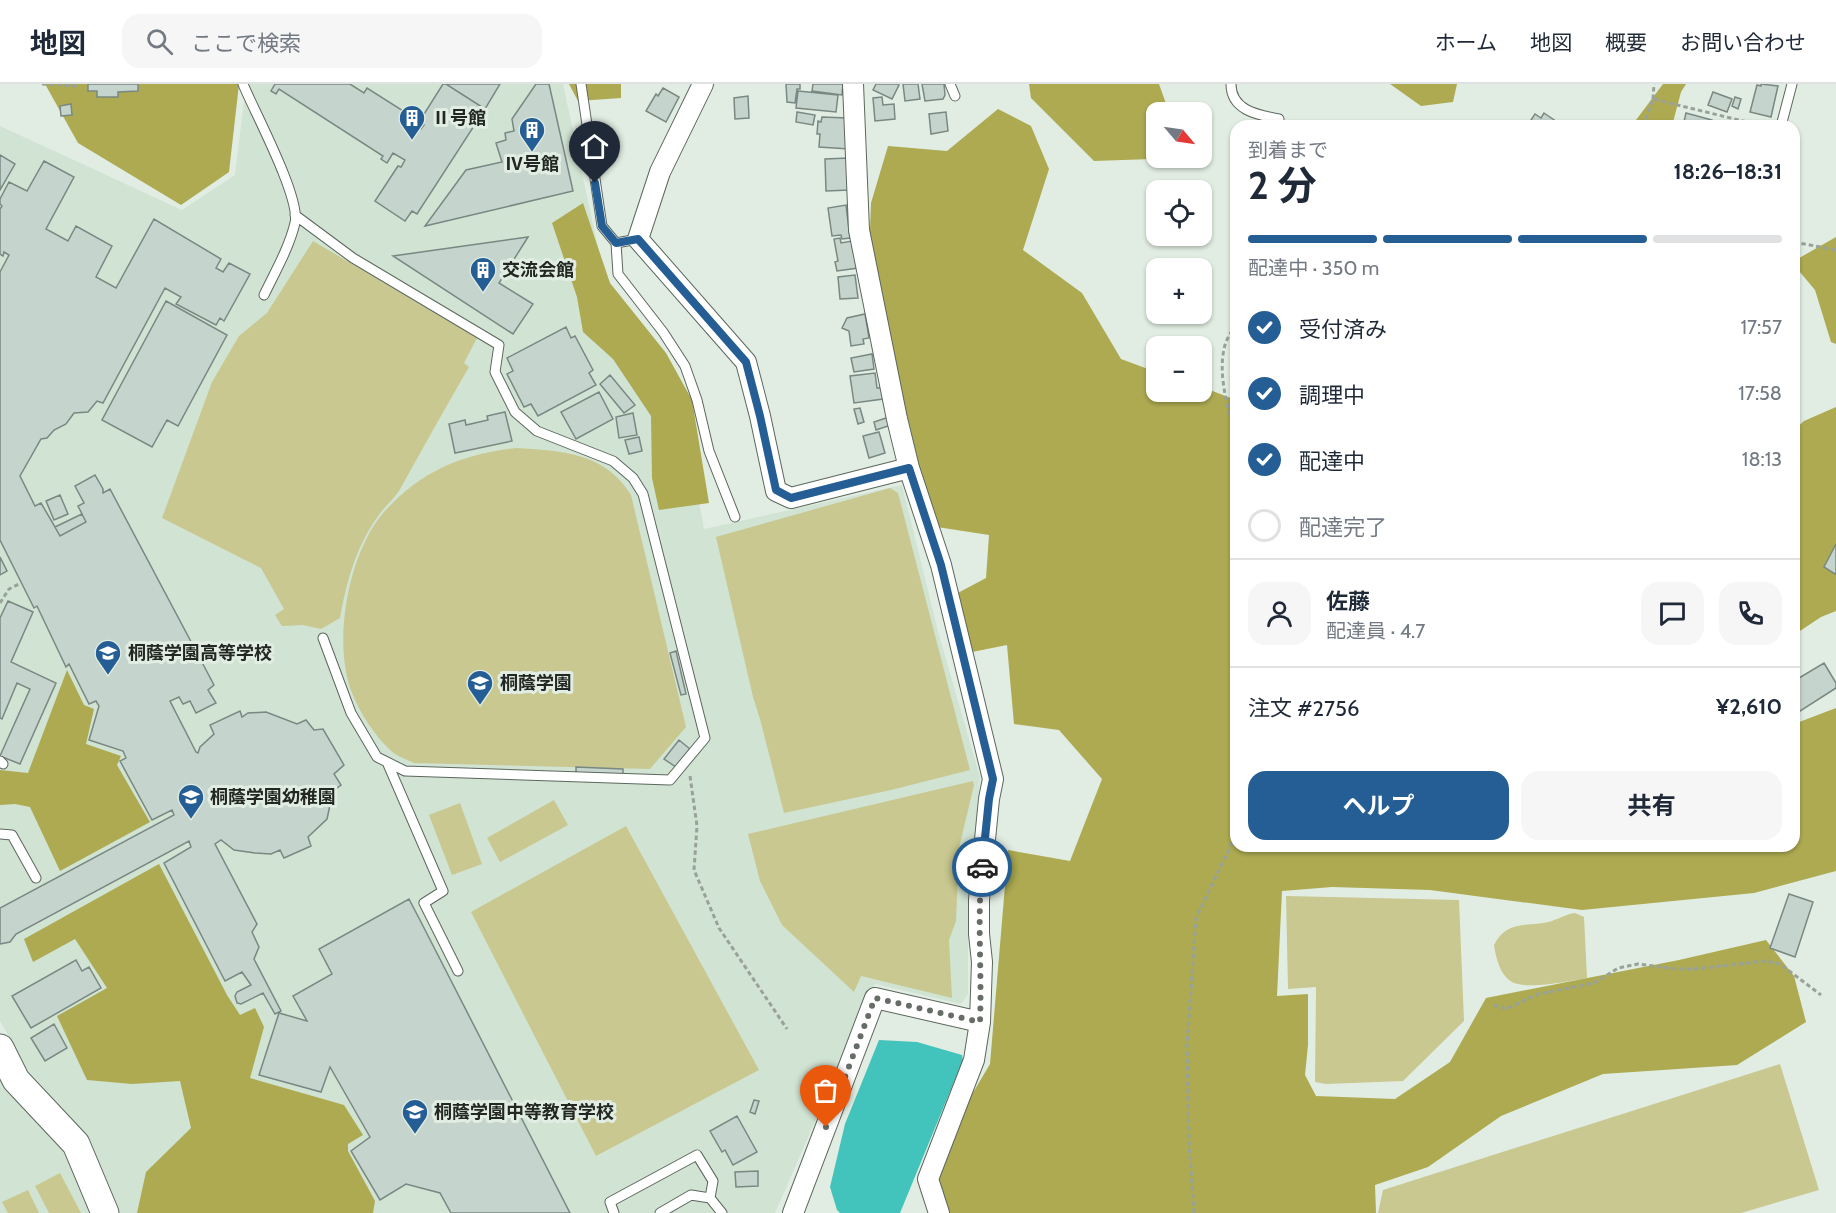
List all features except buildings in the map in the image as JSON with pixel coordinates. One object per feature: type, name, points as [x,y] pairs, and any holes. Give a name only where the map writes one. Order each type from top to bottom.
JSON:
[{"type":"street","points":[[703,84],[660,172],[638,239],[746,362],[776,490],[791,498],[909,468]]},
{"type":"street","points":[[853,84],[860,230],[897,419],[909,468],[941,565],[993,779],[979,900],[982,962],[980,1022],[974,1060],[928,1179],[939,1213]]},
{"type":"street","points":[[793,1213],[875,998],[980,1022]]},
{"type":"street","points":[[0,1048],[16,1080],[76,1144],[105,1213]]},
{"type":"lane","points":[[243,84],[274,151],[294,204],[296,220],[264,296]]},
{"type":"lane","points":[[581,84],[602,226],[616,243],[618,274],[663,332],[685,366],[697,400],[709,451],[735,517]]},
{"type":"lane","points":[[950,84],[955,96]]},
{"type":"lane","points":[[1231,84],[1231,91],[1248,112],[1279,119]]},
{"type":"lane","points":[[1783,120],[1792,84]]},
{"type":"lane","points":[[295,216],[353,258],[499,345],[495,372],[515,412],[537,431],[613,461],[633,478],[643,494],[705,738],[670,780],[405,771],[377,757],[351,712],[323,638]]},
{"type":"lane","points":[[616,243],[638,239]]},
{"type":"lane","points":[[387,762],[443,891],[424,903],[458,971]]},
{"type":"lane","points":[[0,834],[12,835],[36,878]]},
{"type":"lane","points":[[614,1213],[610,1202],[697,1155],[713,1180],[710,1198]]},
{"type":"lane","points":[[660,1213],[691,1195],[710,1198],[722,1213]]},
{"type":"path","points":[[42,84],[79,86]]},
{"type":"path","points":[[1645,120],[1653,99],[1654,84]]},
{"type":"path","points":[[1653,99],[1739,120]]},
{"type":"path","points":[[1800,243],[1836,250]]},
{"type":"path","points":[[1230,335],[1225,345],[1223,372],[1230,415]]},
{"type":"path","points":[[0,603],[9,589],[19,584]]},
{"type":"path","points":[[688,759],[697,826],[694,870],[719,928],[787,1029]]},
{"type":"path","points":[[1194,1213],[1189,1142],[1187,1045],[1196,918],[1230,847]]},
{"type":"path","points":[[1494,1005],[1506,1009],[1538,994],[1589,984],[1618,969],[1638,964],[1676,969],[1723,967],[1766,961],[1780,964],[1821,995]]},
{"type":"shaded area","points":[[45,84],[239,84],[229,172],[181,205],[78,143]]},
{"type":"shaded area","name":"桐蔭学園","points":[[246,84],[563,84],[607,290],[683,415],[704,529],[902,485],[939,635],[980,777],[968,917],[968,994],[961,1004],[875,984],[775,1213],[118,1213],[86,1135],[27,1069],[0,1021],[0,126],[182,210],[235,175]]},
{"type":"shaded area","points":[[569,84],[621,84],[621,98],[578,101]]},
{"type":"shaded area","points":[[1029,84],[1159,84],[1165,102],[1146,102],[1146,159],[1094,161],[1031,98]]},
{"type":"shaded area","points":[[1390,84],[1457,84],[1453,102],[1421,106]]},
{"type":"shaded area","points":[[1663,84],[1686,84],[1681,92],[1674,120],[1636,120]]},
{"type":"shaded area","points":[[998,109],[1031,126],[1049,169],[1023,250],[1082,293],[1121,359],[1146,368],[1146,402],[1212,402],[1212,391],[1230,398],[1230,852],[1800,852],[1800,722],[1836,708],[1836,871],[1754,893],[1582,910],[1430,890],[1332,887],[1282,891],[1277,996],[1308,994],[1308,1045],[1305,1075],[1316,1096],[1395,1099],[1450,1062],[1486,998],[1679,960],[1766,940],[1794,976],[1806,1022],[1737,1065],[1603,1074],[1501,1116],[1428,1167],[1375,1185],[1376,1213],[947,1213],[935,1178],[955,1123],[990,1064],[1008,850],[1070,861],[1102,779],[1059,730],[1014,724],[1007,645],[967,653],[954,595],[986,578],[989,535],[937,527],[867,308],[871,203],[888,146],[947,151]]},
{"type":"shaded area","points":[[583,203],[610,283],[666,353],[692,400],[709,503],[659,510],[652,478],[651,416],[613,359],[583,332],[577,297],[552,223]]},
{"type":"shaded area","points":[[1836,237],[1836,344],[1831,342],[1815,290],[1800,272],[1800,258]]},
{"type":"shaded area","points":[[313,241],[477,338],[464,363],[469,367],[399,491],[380,513],[358,552],[349,577],[340,618],[321,629],[303,625],[282,626],[275,615],[284,609],[261,568],[162,518],[212,382],[239,336],[267,313]]},
{"type":"shaded area","points":[[1836,407],[1836,611],[1821,617],[1800,631],[1800,425]]},
{"type":"shaded area","points":[[516,448],[581,456],[608,470],[631,495],[686,727],[650,769],[414,763],[395,754],[384,744],[368,724],[352,693],[346,673],[344,649],[347,599],[353,574],[371,529],[398,498],[428,475],[460,460]]},
{"type":"shaded area","points":[[890,488],[898,493],[970,770],[784,813],[753,697],[716,537]]},
{"type":"shaded area","points":[[67,670],[84,705],[94,709],[86,744],[121,756],[117,765],[150,822],[60,871],[30,807],[15,804],[0,805],[0,770],[28,773]]},
{"type":"shaded area","points":[[973,781],[959,848],[956,921],[949,940],[952,998],[861,976],[854,992],[782,925],[760,881],[748,834]]},
{"type":"shaded area","points":[[554,800],[568,825],[500,862],[487,838]]},
{"type":"shaded area","points":[[460,803],[482,864],[452,875],[429,815]]},
{"type":"shaded area","points":[[626,826],[759,1070],[596,1156],[471,912]]},
{"type":"shaded area","points":[[159,864],[227,995],[240,1015],[255,1008],[264,1027],[250,1078],[344,1105],[363,1135],[348,1144],[348,1151],[375,1201],[373,1213],[137,1213],[146,1172],[191,1128],[180,1081],[132,1084],[87,1080],[57,1016],[107,988],[75,939],[33,962],[24,939]]},
{"type":"shaded area","points":[[1286,896],[1459,900],[1464,1021],[1403,1081],[1326,1084],[1315,1082],[1316,987],[1288,989]]},
{"type":"shaded area","points":[[1575,913],[1584,917],[1587,978],[1528,985],[1512,982],[1504,975],[1499,966],[1494,945],[1506,931],[1512,927],[1552,921]]},
{"type":"shaded area","points":[[1780,1064],[1819,1190],[1741,1213],[1378,1213],[1383,1190]]},
{"type":"shaded area","points":[[0,1067],[70,1152],[96,1213],[0,1213]]},
{"type":"shaded area","points":[[60,1173],[81,1213],[49,1213],[35,1186]]},
{"type":"shaded area","points":[[28,1190],[39,1213],[8,1213],[2,1202]]},
{"type":"water","points":[[879,1040],[917,1042],[962,1055],[963,1060],[900,1213],[840,1213],[830,1187],[845,1124]]},
{"type":"way so far","points":[[826,1127],[875,998],[980,1022],[982,962],[979,900],[982,867]]},
{"type":"place","name":"Ⅱ号館","points":[[412,141]]},
{"type":"place","name":"Ⅳ号館","points":[[532,153]]},
{"type":"place","name":"交流会館","points":[[483,293]]},
{"type":"place","name":"桐蔭学園高等学校","points":[[108,676]]},
{"type":"place","name":"桐蔭学園","points":[[480,706]]},
{"type":"place","name":"桐蔭学園幼稚園","points":[[191,820]]},
{"type":"place","name":"桐蔭学園中等教育学校","points":[[415,1135]]},
{"type":"route","points":[[595,183],[602,226],[616,243],[638,239],[746,362],[776,490],[791,498],[909,468],[941,565],[990,761],[993,779],[982,867]]}]
